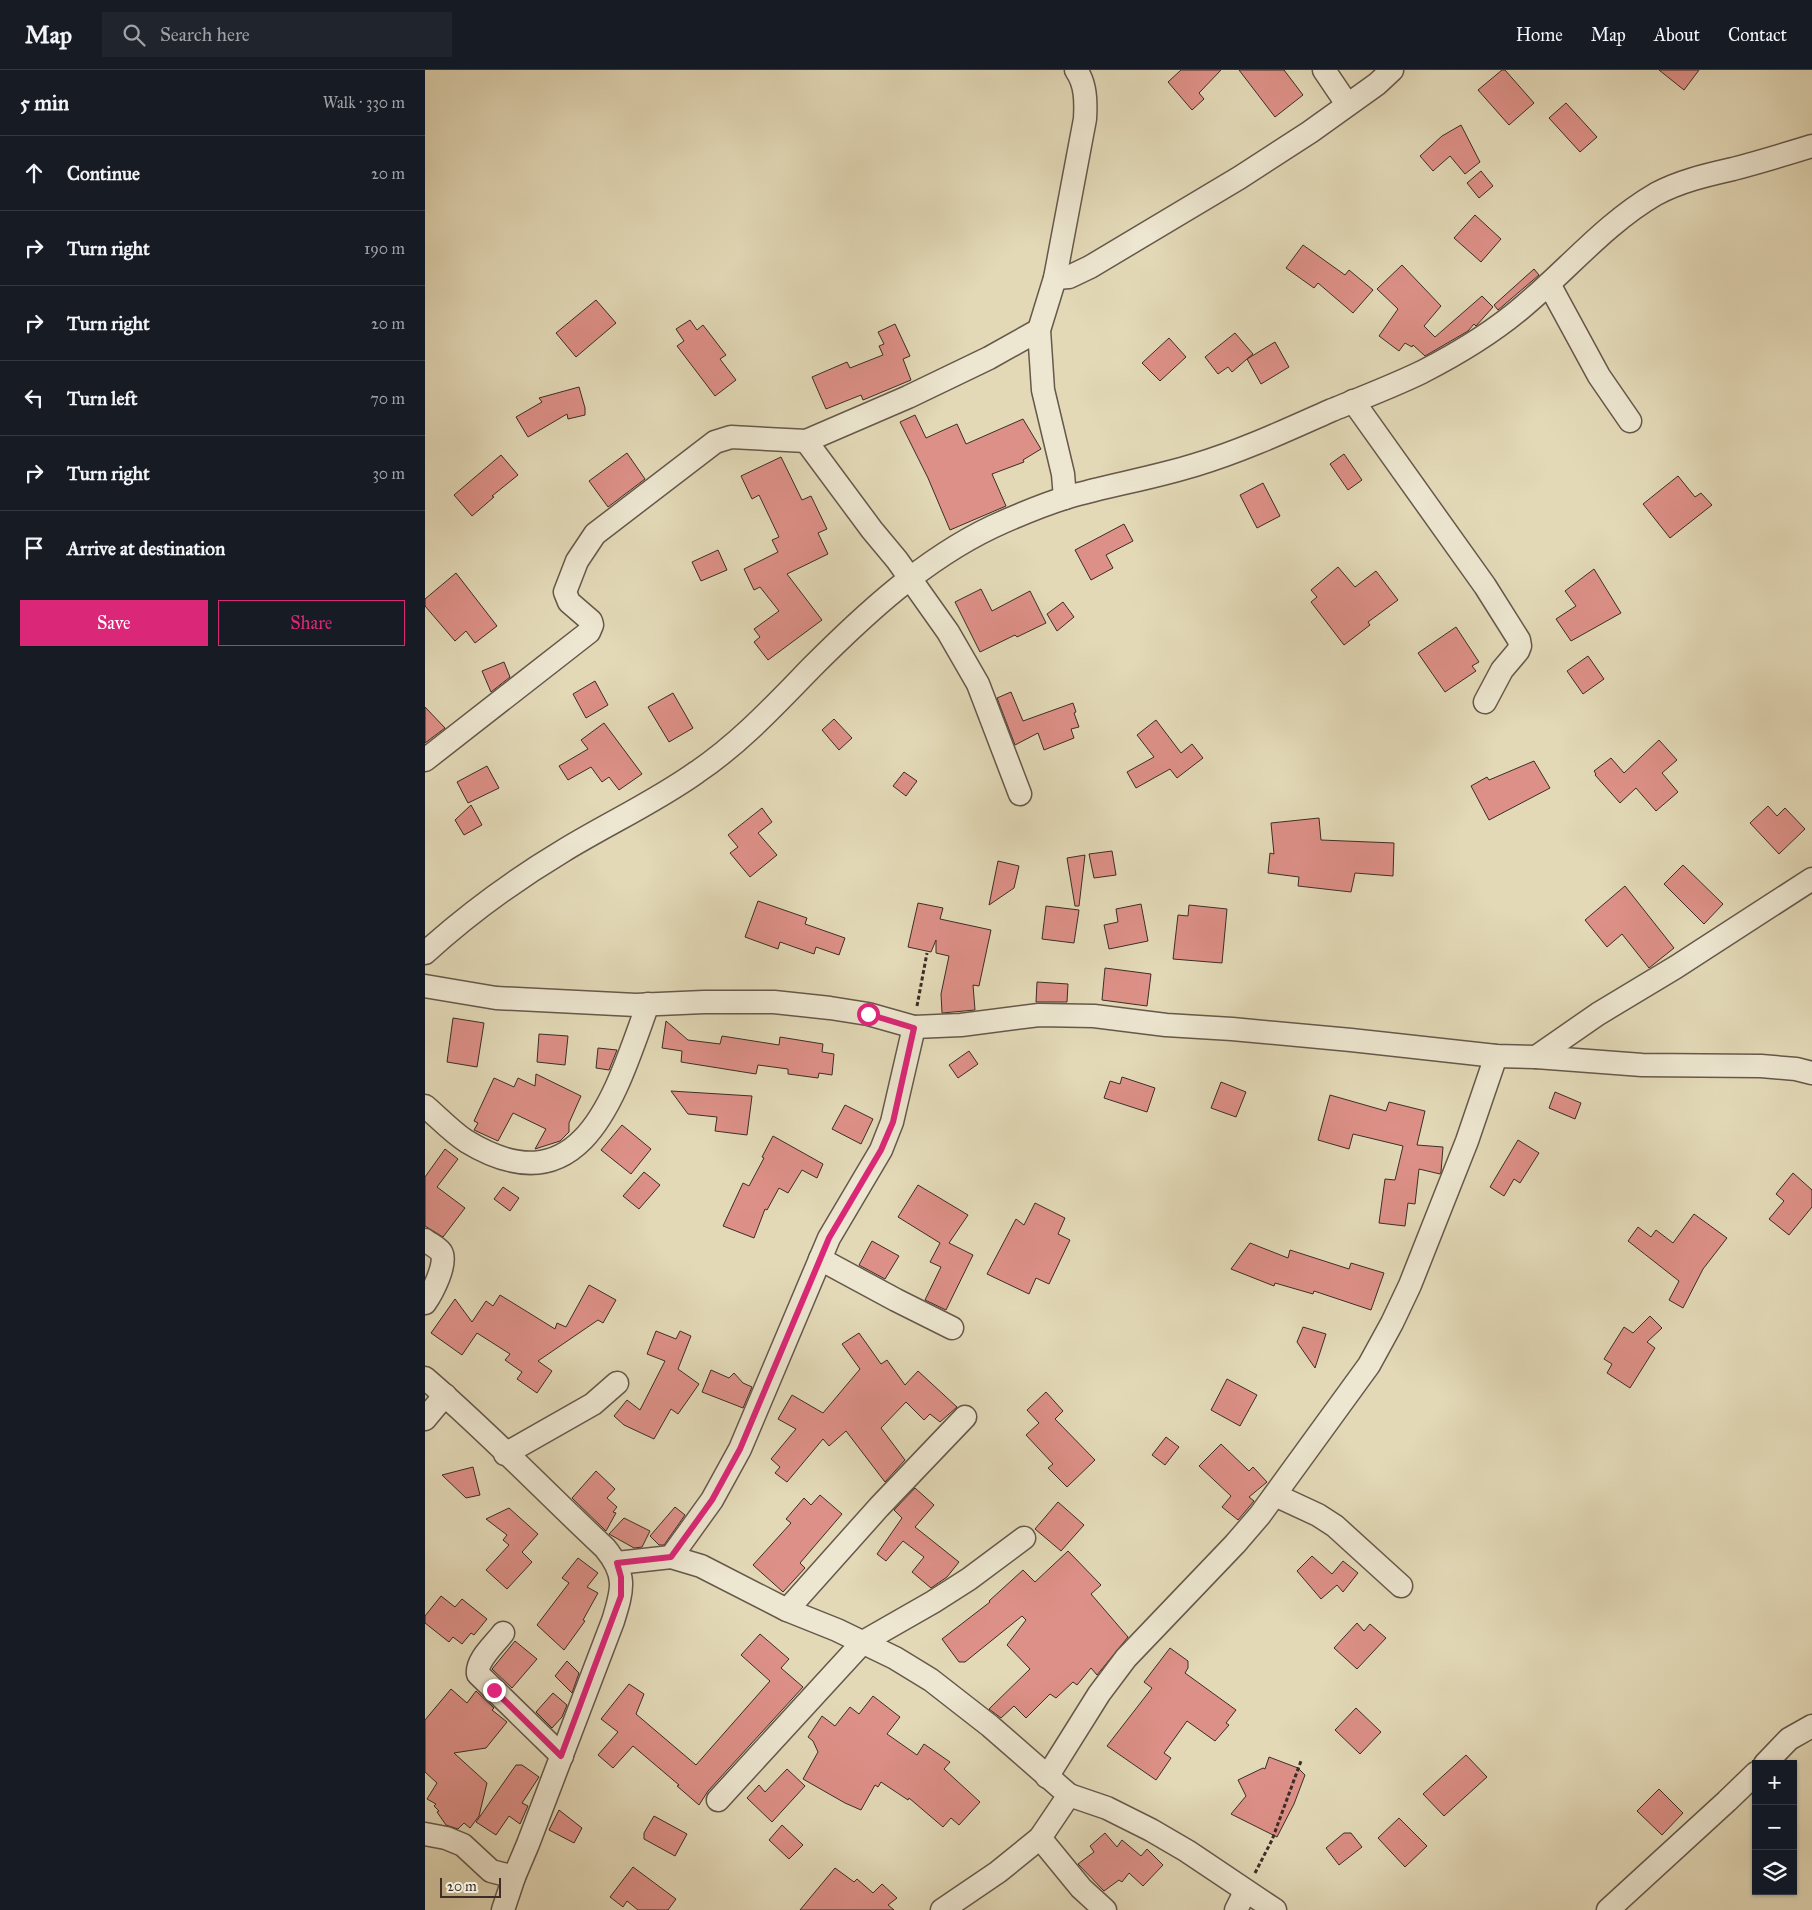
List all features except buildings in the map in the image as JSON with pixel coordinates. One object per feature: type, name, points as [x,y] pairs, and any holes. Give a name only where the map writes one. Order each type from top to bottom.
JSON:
[{"type":"street","points":[[1065,498],[1063,474],[1043,390],[1039,330],[1055,278],[1085,119],[1086,103],[1083,84],[1076,70]]},
{"type":"street","points":[[1325,70],[1347,104]]},
{"type":"street","points":[[1055,278],[1069,276],[1107,257],[1239,178],[1310,132],[1377,84],[1392,70]]},
{"type":"street","points":[[425,953],[483,904],[515,881],[697,773],[737,741],[860,620],[910,578],[953,548],[988,529],[1027,512],[1065,498],[1150,478],[1201,463],[1259,441],[1419,374],[1494,330],[1629,213],[1655,195],[1674,185],[1779,157],[1812,146]]},
{"type":"street","points":[[1549,284],[1599,376],[1630,421]]},
{"type":"street","points":[[425,760],[589,632],[592,625],[591,621],[569,602],[565,592],[577,561],[595,534],[686,462],[715,442],[731,437],[806,440],[908,398],[989,358],[1039,330]]},
{"type":"street","points":[[1353,401],[1485,586],[1519,640],[1520,646],[1518,651],[1502,670],[1485,702]]},
{"type":"street","points":[[806,440],[910,578],[948,632],[978,684],[1020,794]]},
{"type":"street","points":[[1536,1057],[1598,1014],[1676,967],[1812,879]]},
{"type":"street","points":[[425,986],[495,998],[648,1004],[775,1002],[859,1013],[914,1028],[961,1025],[1039,1015],[1094,1016],[1166,1025],[1351,1040],[1496,1056],[1642,1065],[1761,1066],[1796,1069],[1812,1073]]},
{"type":"street","points":[[425,1106],[464,1140],[484,1151],[510,1161],[528,1164],[544,1163],[573,1150],[598,1120],[612,1096],[648,1004]]},
{"type":"street","points":[[671,1557],[712,1500],[740,1449],[820,1259],[838,1221],[881,1150],[893,1122],[914,1028]]},
{"type":"street","points":[[1047,1777],[1099,1694],[1126,1658],[1235,1544],[1275,1495],[1369,1365],[1410,1285],[1449,1188],[1496,1056]]},
{"type":"street","points":[[425,1240],[437,1248],[443,1258],[443,1266],[425,1303]]},
{"type":"street","points":[[820,1259],[952,1328]]},
{"type":"street","points":[[425,1378],[474,1421],[505,1454],[605,1548],[617,1563],[621,1577],[621,1596],[503,1910]]},
{"type":"street","points":[[505,1454],[593,1404],[617,1383]]},
{"type":"street","points":[[425,1419],[445,1395]]},
{"type":"street","points":[[787,1610],[879,1507],[965,1417]]},
{"type":"street","points":[[1275,1495],[1318,1515],[1335,1526],[1401,1586]]},
{"type":"street","points":[[718,1800],[863,1642],[969,1579],[1023,1538]]},
{"type":"street","points":[[617,1563],[671,1557],[701,1566],[787,1610],[863,1642],[895,1658],[931,1680],[990,1726],[1069,1795],[1107,1808],[1151,1830],[1187,1851],[1241,1901],[1275,1910]]},
{"type":"street","points":[[503,1633],[477,1668],[478,1674],[561,1756]]},
{"type":"street","points":[[1769,1760],[1789,1739],[1812,1726]]},
{"type":"street","points":[[1608,1910],[1727,1802],[1752,1776]]},
{"type":"street","points":[[942,1910],[998,1872],[1040,1838],[1069,1795]]},
{"type":"street","points":[[425,1834],[446,1838],[463,1845],[491,1871],[514,1878]]},
{"type":"street","points":[[1040,1838],[1066,1871],[1105,1910]]},
{"type":"path","points":[[914,1028],[927,952]]},
{"type":"path","points":[[1241,1901],[1272,1840],[1301,1761]]},
{"type":"route","points":[[494,1690],[561,1756],[621,1596],[621,1577],[617,1563],[671,1557],[712,1500],[740,1449],[829,1238],[842,1213],[881,1150],[893,1122],[914,1028],[868,1014]]}]
